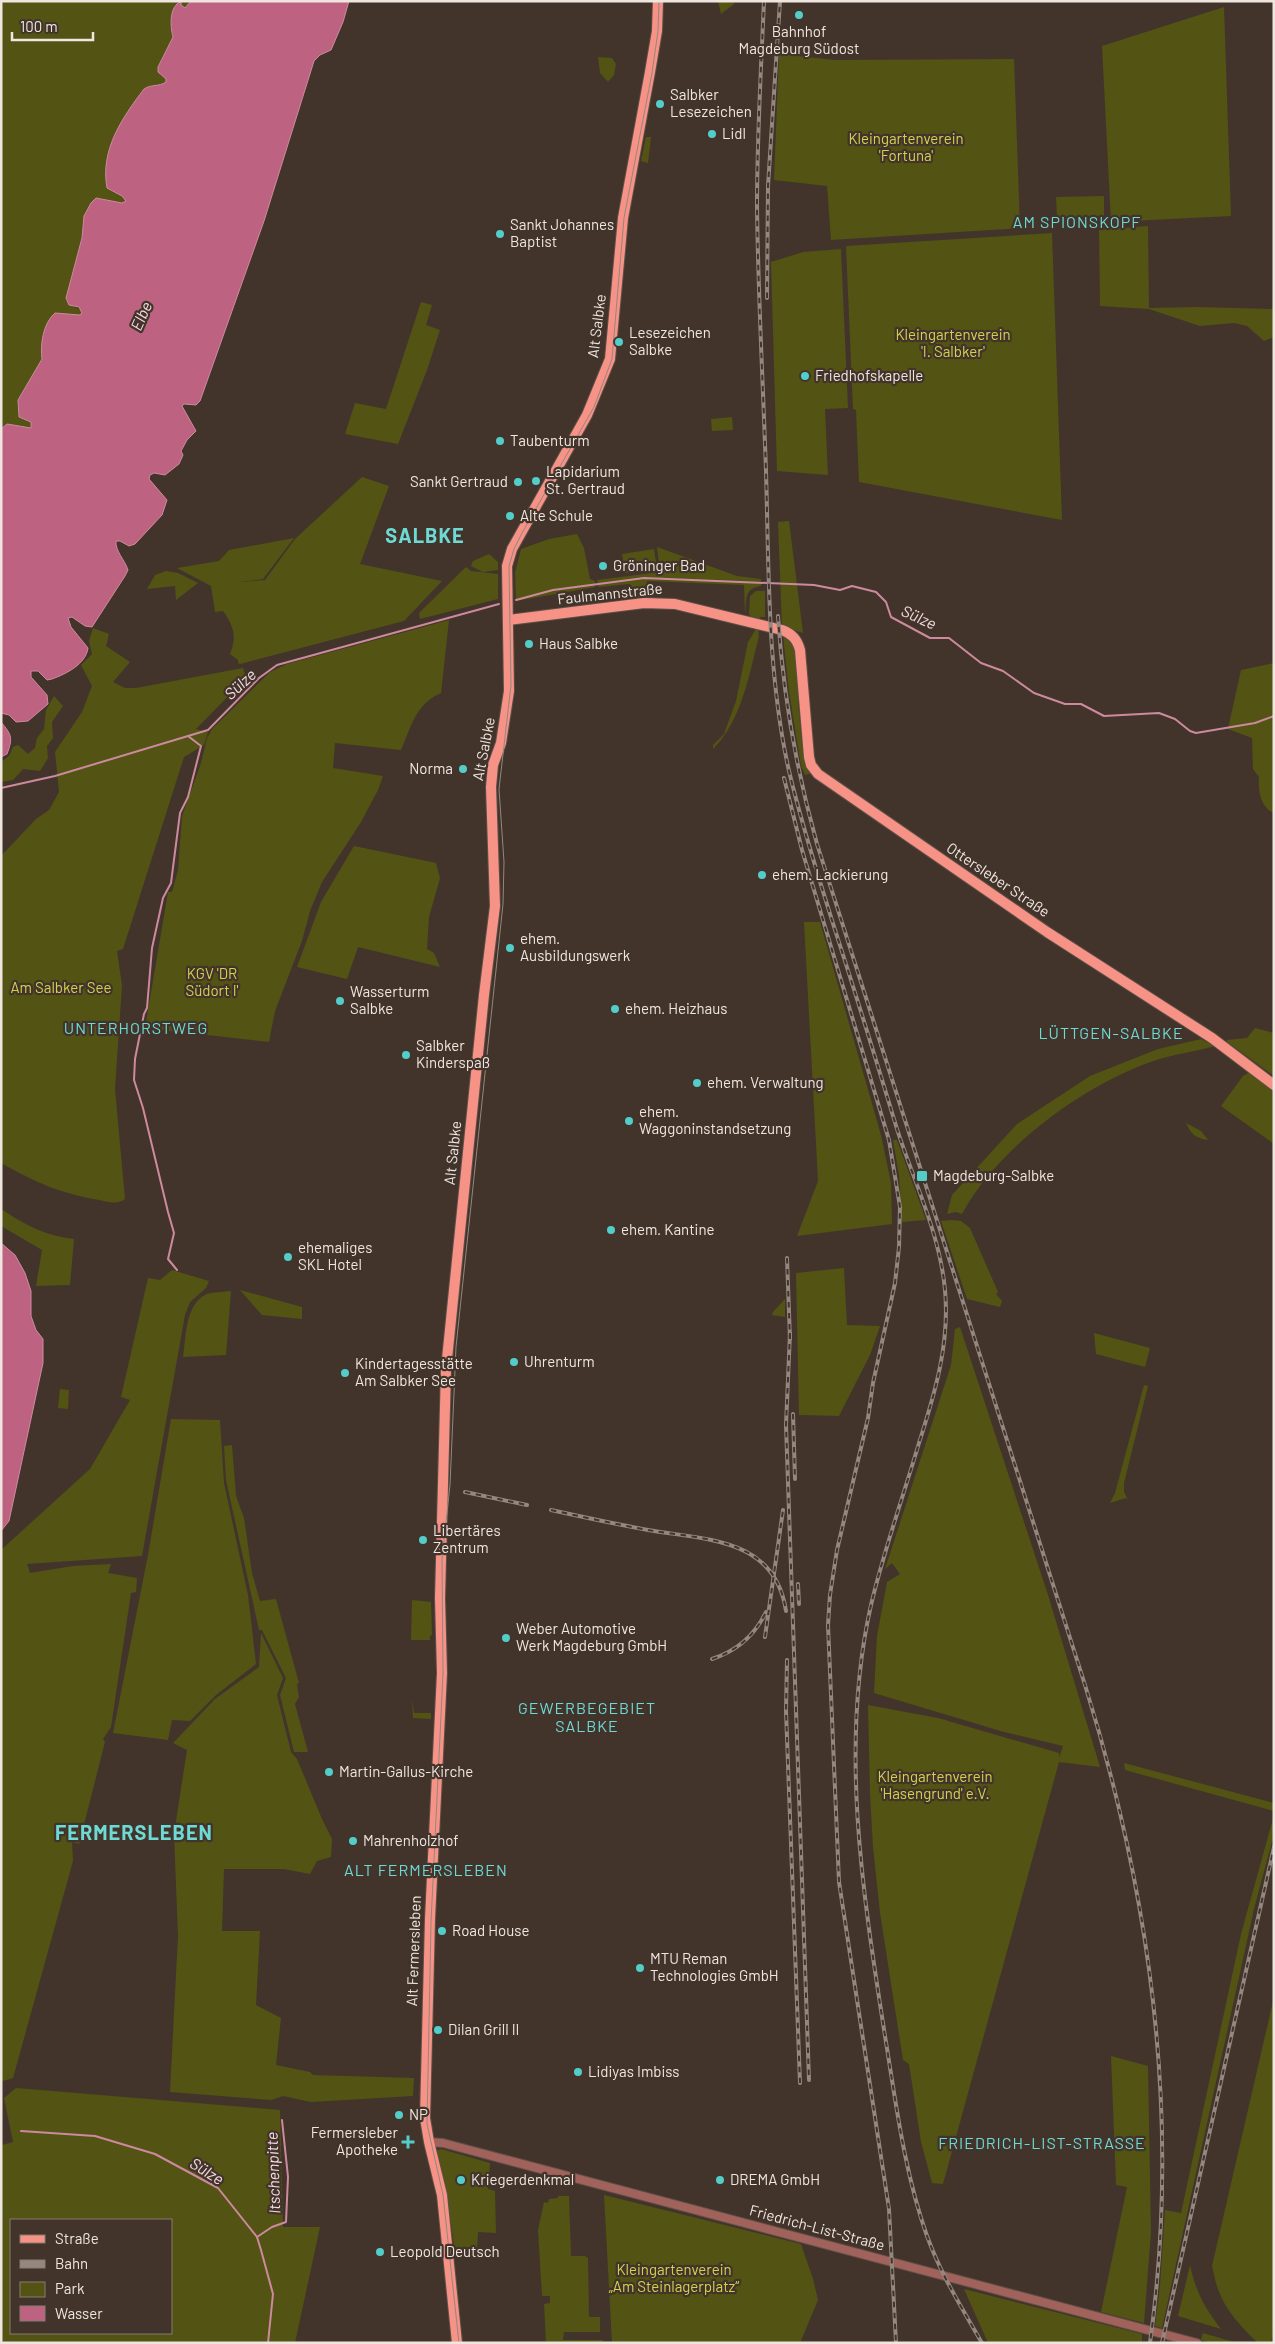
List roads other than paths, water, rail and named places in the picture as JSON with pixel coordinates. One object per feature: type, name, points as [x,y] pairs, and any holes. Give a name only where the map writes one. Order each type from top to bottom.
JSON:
[{"type":"main road","name":"Alt Salbke","points":[[441,1559],[448,1344],[484,995],[494,918],[496,869],[491,780],[494,757],[501,743],[509,691],[507,570],[510,554],[587,415],[610,359],[623,218],[657,31],[658,1]]},
{"type":"main road","name":"Faulmannstraße","points":[[508,620],[666,602],[782,630],[793,636],[798,642]]},
{"type":"main road","name":"Ottersleber Straße","points":[[798,642],[809,759],[816,772],[1026,918],[1212,1038],[1274,1085]]},
{"type":"main road","name":"Alt Fermersleben","points":[[441,1559],[441,1695],[434,1801],[425,2111],[429,2142],[442,2194],[457,2343]]},
{"type":"street","name":"Friedrich-List-Straße","points":[[429,2142],[443,2143],[1197,2343]]},
{"type":"water","name":"Elbe","points":[[181,1],[181,5],[185,8],[191,1],[349,1],[343,22],[331,50],[320,55],[314,61],[264,221],[200,401],[196,405],[184,404],[182,406],[196,431],[187,440],[181,451],[183,455],[179,464],[165,475],[154,473],[150,475],[149,479],[167,500],[162,515],[135,544],[129,546],[116,541],[117,548],[127,566],[128,570],[125,576],[92,627],[85,626],[72,617],[68,618],[71,627],[88,648],[84,659],[74,668],[52,679],[47,680],[38,671],[31,671],[31,677],[47,695],[48,704],[28,721],[16,722],[9,715],[1,713],[1,429],[7,424],[31,428],[31,422],[19,417],[18,400],[42,359],[42,341],[45,328],[55,313],[80,315],[82,313],[79,307],[69,305],[66,298],[82,238],[84,216],[96,198],[122,203],[126,201],[122,196],[107,188],[106,174],[110,148],[121,123],[144,89],[166,82],[166,79],[158,72],[158,67],[173,37],[171,28],[172,12]]},
{"type":"water","points":[[1,722],[11,740],[7,754],[1,757]]},
{"type":"water","points":[[1,1243],[15,1255],[25,1273],[31,1291],[31,1316],[36,1330],[43,1339],[43,1363],[9,1521],[1,1531]]},
{"type":"waterway","name":"Sülze","points":[[516,600],[553,590],[644,578],[814,585],[840,590],[852,586],[876,592],[886,602],[891,617],[930,638],[949,638],[981,663],[1003,671],[1034,693],[1065,704],[1081,704],[1104,716],[1159,713],[1175,719],[1190,731],[1196,733],[1255,723],[1274,716]]},
{"type":"waterway","name":"Sülze","points":[[1,788],[55,776],[208,730],[259,678],[277,665],[499,604]]},
{"type":"waterway","points":[[177,1270],[168,1259],[174,1233],[143,1108],[134,1080],[135,1059],[144,1014],[147,1008],[152,948],[163,898],[171,883],[180,813],[188,797],[201,746],[188,736]]},
{"type":"waterway","name":"Itschenpitte","points":[[257,2237],[272,2227],[286,2222],[288,2177],[282,2120]]},
{"type":"waterway","name":"Sülze","points":[[21,2131],[95,2136],[155,2154],[218,2188],[257,2237],[273,2294],[268,2343]]},
{"type":"tram line","points":[[459,2343],[443,2195],[427,2124],[431,1922],[443,1674],[442,1559],[450,1485],[456,1347],[503,904],[504,862],[499,789],[511,685],[509,566],[514,549],[522,533],[594,407],[612,359],[624,218],[652,73],[658,31],[659,1]]},
{"type":"railway","points":[[764,1],[757,206],[759,305],[770,622],[782,734],[789,771],[805,832],[897,1129],[926,1208],[938,1249],[945,1290],[945,1329],[936,1387],[876,1584],[862,1658],[857,1712],[856,1766],[862,1875],[893,2086],[912,2187],[927,2236],[939,2265],[982,2343]]},
{"type":"railway","points":[[767,298],[768,186],[780,1]]},
{"type":"railway","points":[[778,616],[787,702],[803,788],[817,844],[1085,1685],[1128,1847],[1143,1929],[1154,2011],[1161,2093],[1162,2176],[1159,2259],[1150,2343]]},
{"type":"railway","points":[[784,778],[802,850],[889,1140],[900,1207],[899,1247],[895,1283],[873,1383],[868,1418],[837,1550],[830,1595],[828,1625],[839,1882],[889,2209],[896,2343]]},
{"type":"railway","points":[[787,1258],[790,1339]]},
{"type":"railway","points":[[790,1333],[786,1425],[809,2080]]},
{"type":"railway","points":[[793,1414],[795,1479]]},
{"type":"railway","points":[[465,1492],[527,1505]]},
{"type":"railway","points":[[551,1510],[636,1528],[692,1536],[734,1546],[753,1555],[768,1569],[779,1587],[786,1611]]},
{"type":"railway","points":[[765,1637],[783,1510]]},
{"type":"railway","points":[[798,1584],[799,1604]]},
{"type":"railway","points":[[712,1659],[729,1652],[751,1635],[766,1612]]},
{"type":"railway","points":[[787,1660],[786,1711],[800,2083]]},
{"type":"railway","points":[[1162,2343],[1274,1847]]},
{"type":"place","name":"Bahnhof Magdeburg Südost","points":[[799,15]]},
{"type":"place","name":"Salbker Lesezeichen","points":[[660,104]]},
{"type":"place","name":"Lidl","points":[[712,134]]},
{"type":"place","name":"Sankt Johannes Baptist","points":[[500,234]]},
{"type":"place","name":"Lesezeichen Salbke","points":[[619,342]]},
{"type":"place","name":"Friedhofskapelle","points":[[805,376]]},
{"type":"place","name":"Taubenturm","points":[[500,441]]},
{"type":"place","name":"Lapidarium St. Gertraud","points":[[536,481]]},
{"type":"place","name":"Sankt Gertraud","points":[[518,482]]},
{"type":"place","name":"Alte Schule","points":[[510,516]]},
{"type":"place","name":"Gröninger Bad","points":[[603,566]]},
{"type":"place","name":"Haus Salbke","points":[[529,644]]},
{"type":"place","name":"Norma","points":[[463,769]]},
{"type":"place","name":"ehem. Lackierung","points":[[762,875]]},
{"type":"place","name":"ehem. Ausbildungswerk","points":[[510,948]]},
{"type":"place","name":"Wasserturm Salbke","points":[[340,1001]]},
{"type":"place","name":"ehem. Heizhaus","points":[[615,1009]]},
{"type":"place","name":"Salbker Kinderspaß","points":[[406,1055]]},
{"type":"place","name":"ehem. Verwaltung","points":[[697,1083]]},
{"type":"place","name":"ehem. Waggoninstandsetzung","points":[[629,1121]]},
{"type":"place","name":"Magdeburg-Salbke","points":[[922,1176]]},
{"type":"place","name":"ehem. Kantine","points":[[611,1230]]},
{"type":"place","name":"ehemaliges SKL Hotel","points":[[288,1257]]},
{"type":"place","name":"Uhrenturm","points":[[514,1362]]},
{"type":"place","name":"Kindertagesstätte Am Salbker See","points":[[345,1373]]},
{"type":"place","name":"Libertäres Zentrum","points":[[423,1540]]},
{"type":"place","name":"Weber Automotive Werk Magdeburg GmbH","points":[[506,1638]]},
{"type":"place","name":"Martin-Gallus-Kirche","points":[[329,1772]]},
{"type":"place","name":"Mahrenholzhof","points":[[353,1841]]},
{"type":"place","name":"Road House","points":[[442,1931]]},
{"type":"place","name":"MTU Reman Technologies GmbH","points":[[640,1968]]},
{"type":"place","name":"Dilan Grill II","points":[[438,2030]]},
{"type":"place","name":"Lidiyas Imbiss","points":[[578,2072]]},
{"type":"place","name":"NP","points":[[399,2115]]},
{"type":"place","name":"Fermersleber Apotheke","points":[[408,2142]]},
{"type":"place","name":"Kriegerdenkmal","points":[[461,2180]]},
{"type":"place","name":"DREMA GmbH","points":[[720,2180]]},
{"type":"place","name":"Leopold Deutsch","points":[[380,2252]]},
{"type":"district","name":"AM SPIONSKOPF","points":[[1077,222]]},
{"type":"district","name":"SALBKE","points":[[425,536]]},
{"type":"district","name":"UNTERHORSTWEG","points":[[136,1028]]},
{"type":"district","name":"LÜTTGEN-SALBKE","points":[[1111,1033]]},
{"type":"district","name":"GEWERBEGEBIET SALBKE","points":[[587,1717]]},
{"type":"district","name":"FERMERSLEBEN","points":[[134,1833]]},
{"type":"district","name":"ALT FERMERSLEBEN","points":[[426,1870]]},
{"type":"district","name":"FRIEDRICH-LIST-STRASSE","points":[[1042,2143]]},
{"type":"park label","name":"Kleingartenverein 'Fortuna'","points":[[906,148]]},
{"type":"park label","name":"Kleingartenverein 'I. Salbker'","points":[[953,344]]},
{"type":"park label","name":"KGV 'DR Südort I'","points":[[212,982]]},
{"type":"park label","name":"Am Salbker See","points":[[61,988]]},
{"type":"park label","name":"Kleingartenverein 'Hasengrund' e.V.","points":[[935,1786]]},
{"type":"park label","name":"Kleingartenverein „Am Steinlagerplatz“","points":[[674,2278]]}]
